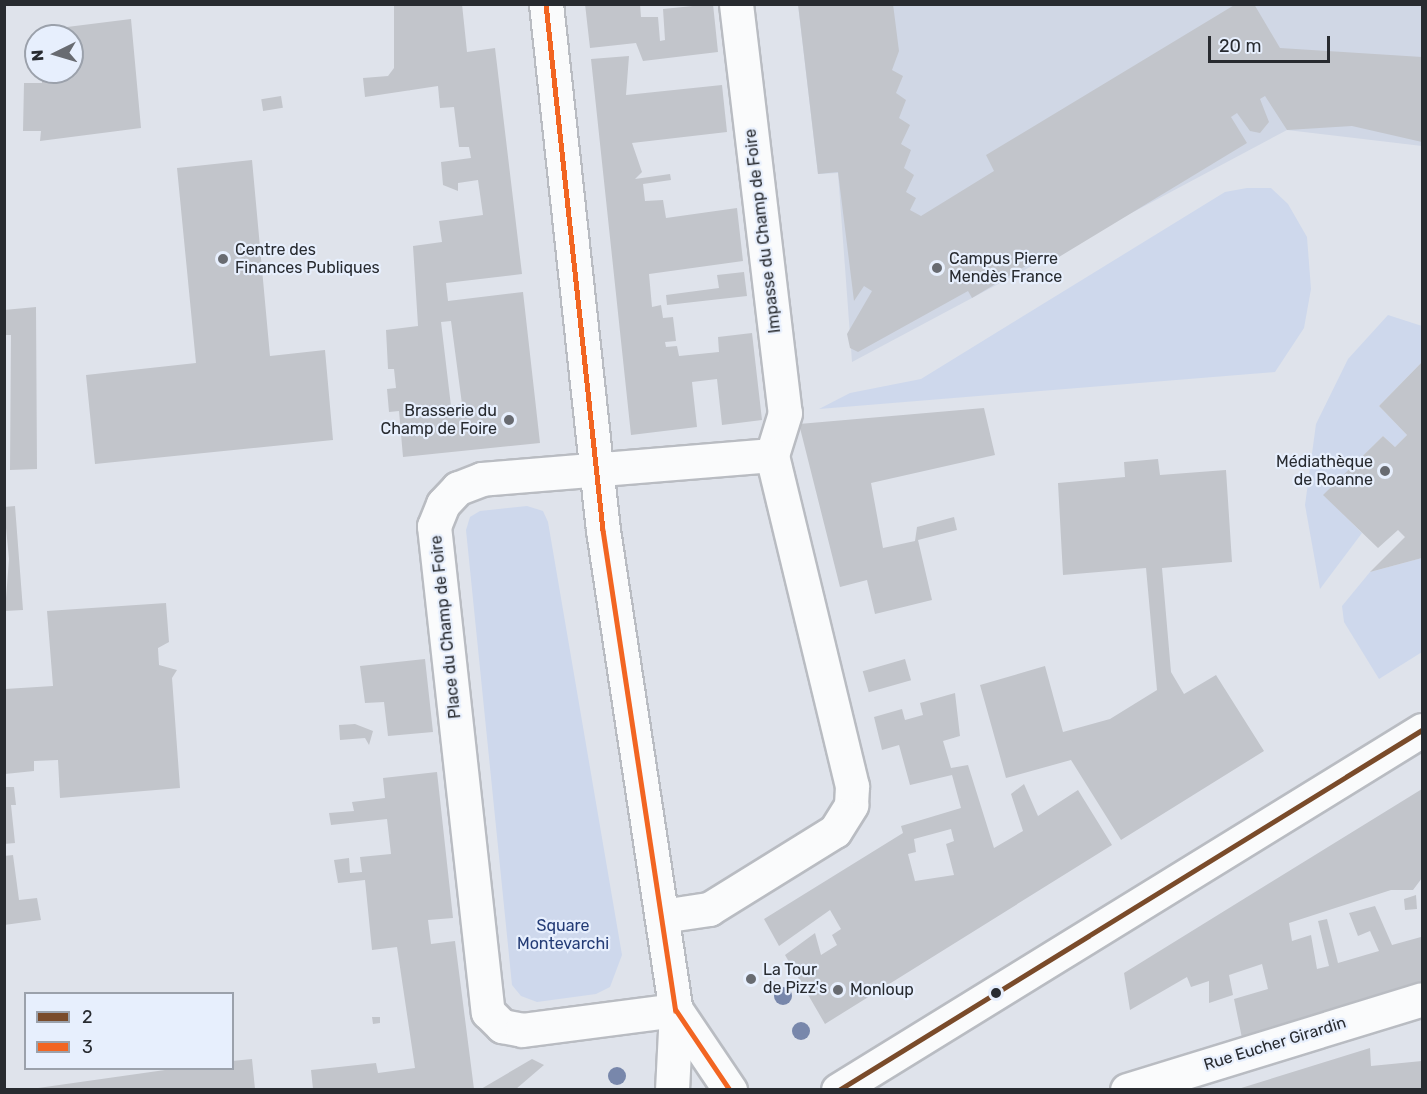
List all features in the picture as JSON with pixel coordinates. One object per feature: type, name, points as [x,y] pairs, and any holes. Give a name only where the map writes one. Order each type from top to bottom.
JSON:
[{"type":"street","points":[[546,4],[596,469],[676,1010],[672,1089]]},
{"type":"street","name":"Impasse du Champ de Foire","points":[[736,4],[785,413],[772,455]]},
{"type":"street","points":[[662,916],[709,909],[835,831],[851,805],[852,786],[772,455]]},
{"type":"street","name":"Place du Champ de Foire","points":[[676,1010],[522,1030],[502,1026],[488,1012],[434,526],[443,504],[458,488],[482,479],[772,455]]},
{"type":"street","points":[[854,1086],[1422,730]]},
{"type":"street","name":"Rue Eucher Girardin","points":[[1127,1089],[1422,999]]},
{"type":"street","points":[[676,1010],[730,1089]]},
{"type":"shaded area","name":"Campus Pierre Mendès France","points":[[798,5],[1422,5],[1422,146],[1287,130],[852,362],[838,173],[818,174]]},
{"type":"green space","points":[[1247,188],[1271,188],[1288,204],[1307,237],[1311,289],[1304,328],[1275,372],[819,409],[850,393],[921,379],[1225,192]]},
{"type":"green space","points":[[1388,315],[1422,326],[1422,362],[1379,406],[1407,435],[1395,447],[1383,436],[1324,495],[1362,533],[1320,589],[1305,505],[1316,424],[1348,359]]},
{"type":"green space","name":"Square Montevarchi","points":[[527,506],[543,511],[548,522],[622,955],[610,987],[596,994],[537,1002],[521,996],[512,985],[466,530],[470,517],[480,511]]},
{"type":"green space","points":[[1422,558],[1422,652],[1379,679],[1344,622],[1342,606],[1370,572]]},
{"type":"building","points":[[394,4],[462,4],[467,52],[495,48],[522,274],[446,283],[448,301],[523,292],[540,443],[403,457],[399,411],[389,412],[387,389],[396,388],[394,369],[388,369],[386,330],[418,326],[413,246],[442,242],[439,221],[483,215],[478,180],[458,183],[458,191],[443,185],[441,162],[471,158],[469,147],[459,147],[454,107],[440,108],[438,86],[365,97],[363,78],[388,76],[394,68]],"holes":[[[451,321],[462,404],[451,406],[441,322]]]},
{"type":"building","points":[[585,4],[640,4],[641,17],[658,17],[660,41],[665,40],[663,9],[713,4],[718,52],[643,61],[636,43],[590,48]]},
{"type":"building","name":"Campus Pierre Mendès France","points":[[798,4],[893,4],[899,51],[892,70],[903,76],[896,93],[906,100],[899,118],[910,125],[901,144],[911,150],[904,168],[914,175],[906,192],[916,198],[910,210],[921,216],[994,171],[986,155],[1236,4],[1254,4],[1280,48],[1422,57],[1422,142],[1352,126],[1287,130],[1265,96],[1260,99],[1269,122],[1260,133],[1250,131],[1237,113],[1231,117],[1247,143],[1049,263],[1044,255],[972,298],[968,291],[858,352],[850,348],[847,334],[872,291],[864,286],[854,301],[838,172],[818,174]]},
{"type":"building","points":[[131,19],[141,128],[40,141],[41,131],[23,131],[24,83],[84,84],[84,25]]},
{"type":"building","points":[[629,56],[626,95],[722,85],[727,132],[632,143],[642,172],[635,179],[670,174],[671,180],[643,184],[645,201],[663,200],[666,218],[737,208],[743,261],[649,274],[652,307],[661,305],[663,318],[673,317],[676,341],[665,342],[666,347],[677,346],[679,356],[719,352],[718,337],[752,333],[762,420],[722,425],[717,379],[692,382],[697,427],[631,435],[591,59]]},
{"type":"building","points":[[281,96],[283,108],[263,111],[261,99]]},
{"type":"building","name":"Centre des Finances Publiques","points":[[252,160],[270,356],[325,350],[333,440],[95,464],[86,375],[196,363],[177,168]]},
{"type":"building","points":[[744,272],[747,296],[667,305],[666,295],[719,288],[717,275]]},
{"type":"building","points":[[36,307],[37,469],[10,470],[11,335],[4,335],[4,310]]},
{"type":"building","name":"Médiathèque de Roanne","points":[[1422,362],[1422,558],[1370,572],[1405,537],[1398,530],[1378,548],[1323,495],[1383,436],[1395,447],[1407,435],[1379,406]]},
{"type":"building","points":[[984,408],[995,455],[871,483],[883,548],[915,541],[917,527],[954,517],[957,530],[918,540],[932,600],[875,614],[867,580],[840,587],[799,424]]},
{"type":"building","points":[[1158,459],[1160,475],[1226,470],[1232,562],[1162,568],[1171,672],[1184,694],[1216,675],[1264,751],[1121,840],[1071,760],[1006,778],[980,685],[1045,666],[1063,732],[1110,719],[1157,690],[1146,568],[1063,575],[1058,483],[1125,477],[1124,462]]},
{"type":"building","points":[[15,506],[23,610],[5,611],[9,559],[4,507]]},
{"type":"building","points":[[166,603],[169,642],[158,648],[159,665],[177,670],[172,678],[180,788],[60,798],[58,760],[34,761],[34,771],[5,774],[5,689],[53,686],[47,611]]},
{"type":"building","points":[[425,659],[433,732],[388,736],[384,702],[365,703],[360,666]]},
{"type":"building","points":[[905,659],[911,680],[869,692],[863,671]]},
{"type":"building","points":[[955,693],[960,736],[943,741],[951,768],[968,765],[994,848],[1023,831],[1011,794],[1024,784],[1038,816],[1078,790],[1112,845],[825,1024],[785,955],[815,933],[821,955],[837,945],[832,935],[841,929],[830,910],[779,946],[764,919],[903,833],[901,826],[961,808],[952,775],[910,785],[899,745],[882,750],[874,717],[902,709],[905,720],[923,715],[920,703]],"holes":[[[951,829],[954,841],[946,844],[954,875],[915,881],[908,854],[916,852],[914,839]]]},
{"type":"building","points":[[355,724],[373,731],[369,745],[365,738],[340,740],[339,725]]},
{"type":"building","points":[[437,772],[453,918],[428,920],[431,944],[455,941],[474,1089],[313,1089],[311,1070],[376,1063],[378,1073],[415,1068],[397,947],[372,950],[365,880],[338,883],[334,860],[349,858],[350,873],[362,872],[360,857],[391,854],[387,819],[331,825],[329,813],[354,811],[352,802],[385,798],[383,778]]},
{"type":"building","points":[[4,787],[14,787],[16,805],[11,805],[15,843],[4,844]]},
{"type":"building","points":[[1422,789],[1422,878],[1413,890],[1391,890],[1289,923],[1292,941],[1311,935],[1317,969],[1329,966],[1318,921],[1327,919],[1338,963],[1379,951],[1370,931],[1358,936],[1349,913],[1375,906],[1392,945],[1421,937],[1422,928],[1422,981],[1242,1038],[1234,999],[1268,989],[1262,964],[1229,975],[1233,995],[1209,1003],[1209,981],[1191,987],[1187,977],[1130,1010],[1124,973]]},
{"type":"building","points":[[13,855],[19,900],[37,898],[41,920],[4,925],[4,856]]},
{"type":"building","points":[[1416,895],[1417,909],[1405,910],[1404,899]]},
{"type":"building","points":[[372,1017],[380,1017],[380,1023],[373,1024]]},
{"type":"building","points":[[1370,1048],[1371,1066],[1422,1061],[1422,1089],[1238,1089]]},
{"type":"building","points":[[252,1059],[255,1089],[31,1089],[165,1070],[234,1070],[234,1061]]},
{"type":"building","points":[[532,1059],[544,1065],[516,1089],[481,1089]]},
{"type":"transit line","name":"3","points":[[546,4],[603,530],[676,1010],[730,1090]]},
{"type":"transit line","name":"2","points":[[839,1090],[1422,730]]},
{"type":"place","name":"Centre des Finances Publiques","points":[[223,259]]},
{"type":"place","name":"Campus Pierre Mendès France","points":[[937,268]]},
{"type":"place","name":"Brasserie du Champ de Foire","points":[[509,420]]},
{"type":"place","name":"Médiathèque de Roanne","points":[[1385,471]]},
{"type":"place","name":"La Tour de Pizz's","points":[[751,979]]},
{"type":"place","name":"Monloup","points":[[838,990]]}]
